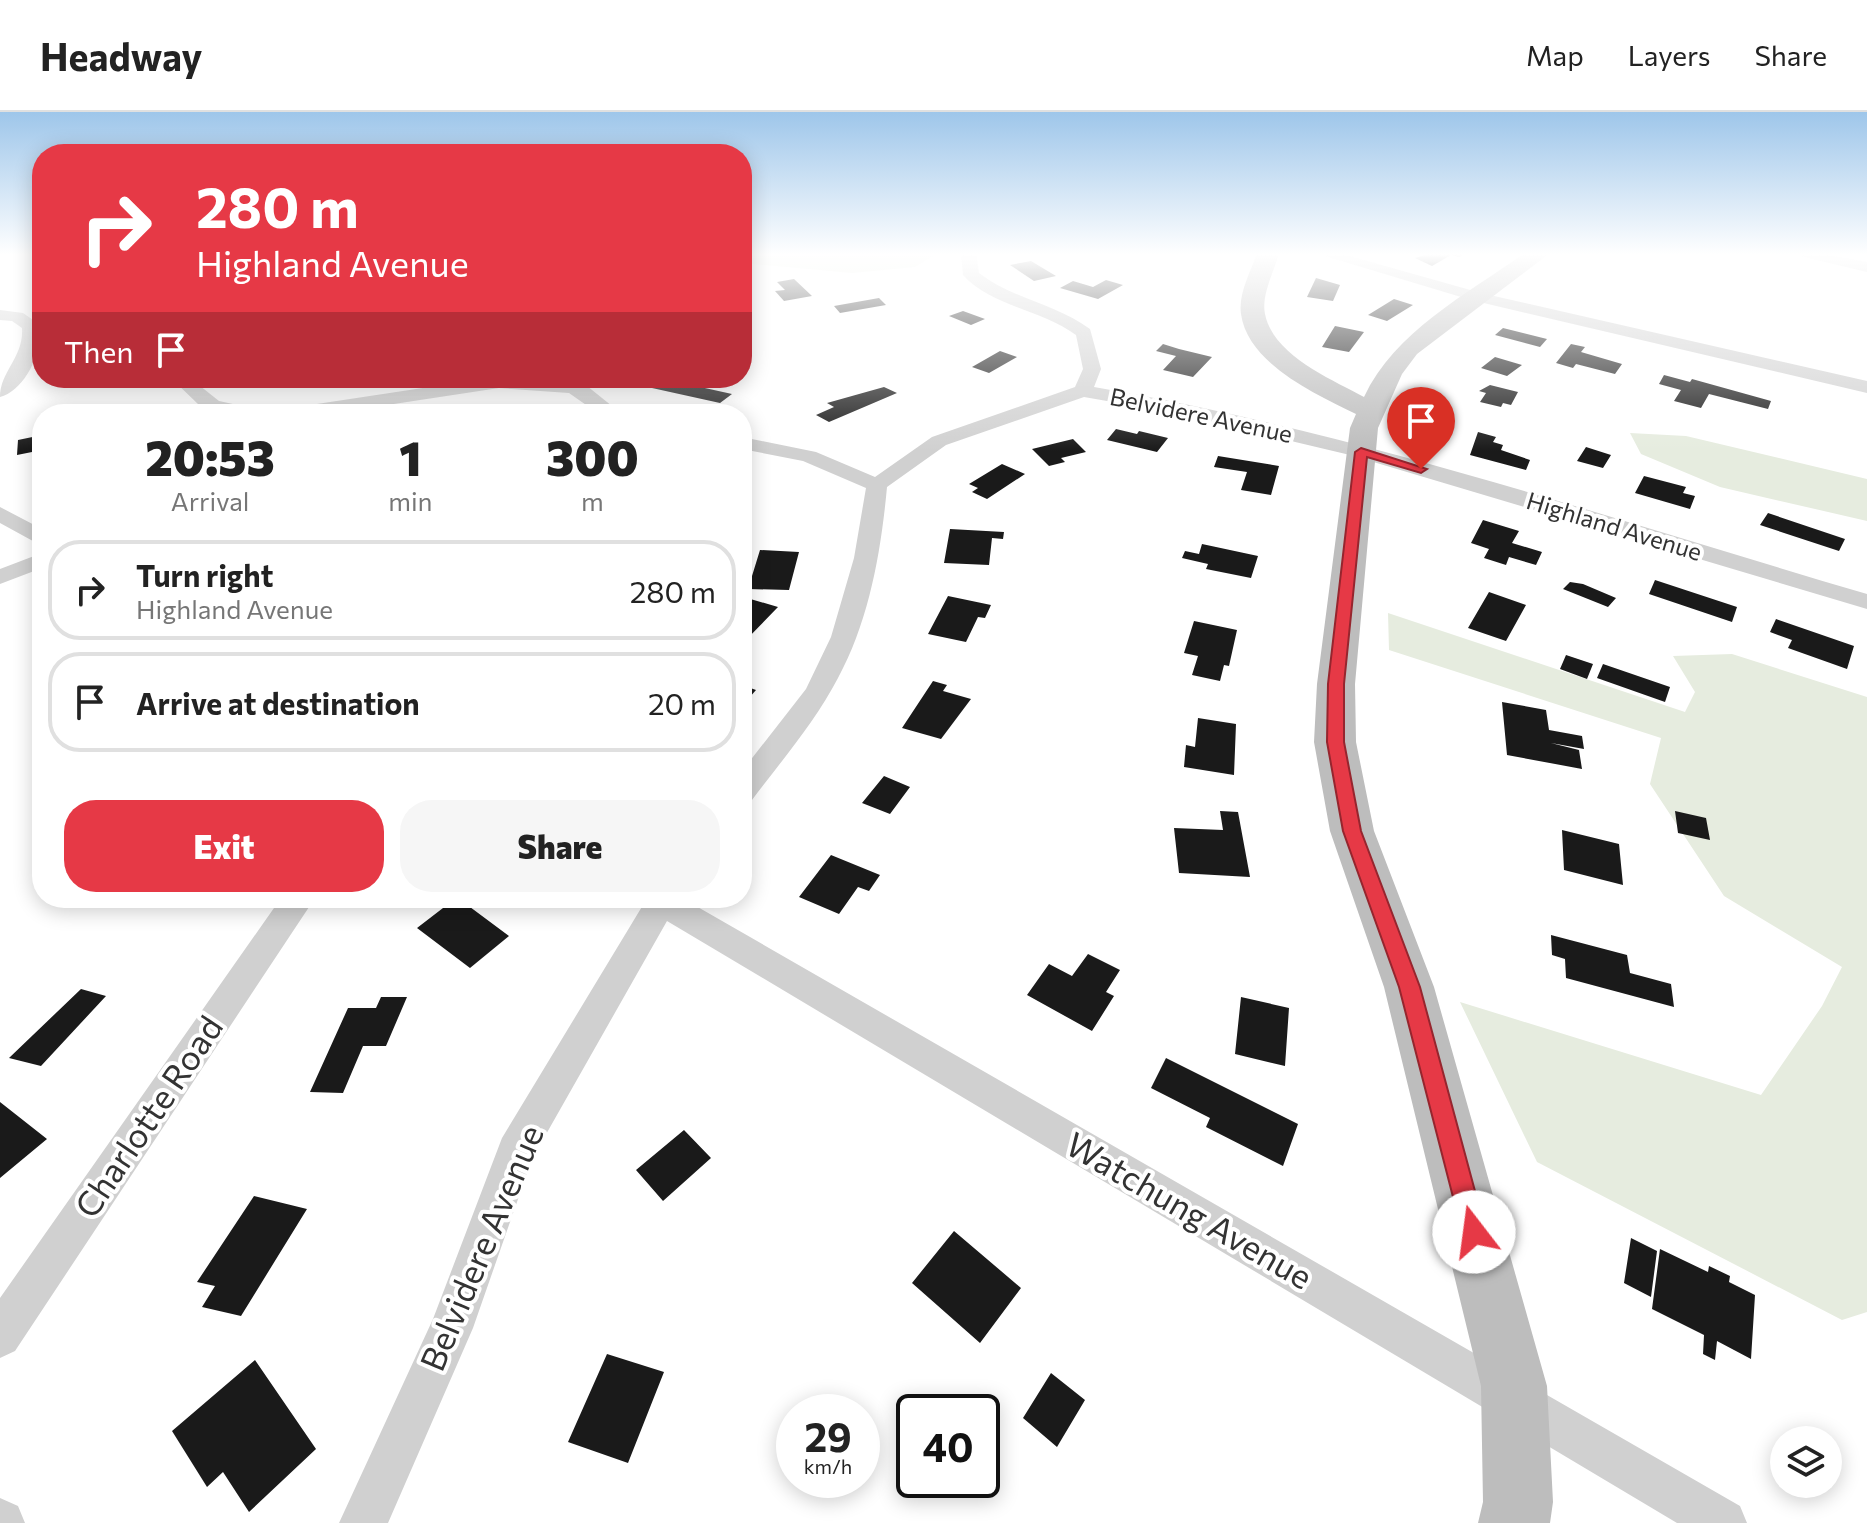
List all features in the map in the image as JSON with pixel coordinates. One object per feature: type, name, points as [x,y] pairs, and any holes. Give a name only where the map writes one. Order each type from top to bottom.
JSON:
[{"type":"street","points":[[0,391],[26,361],[32,338],[30,326],[20,319]]},
{"type":"street","points":[[1061,319],[1084,333],[1092,369],[1083,391]]},
{"type":"street","points":[[1255,319],[1263,335],[1302,375],[1366,432]]},
{"type":"street","points":[[1448,319],[1408,349],[1389,372],[1366,432],[1336,684],[1335,742],[1352,831],[1409,987],[1516,1399],[1518,1502],[1514,1523]]},
{"type":"street","points":[[1572,319],[1867,387]]},
{"type":"street","points":[[189,388],[199,399],[210,404]]},
{"type":"street","points":[[356,404],[460,388]]},
{"type":"street","points":[[578,388],[599,404]]},
{"type":"street","name":"Belvidere Avenue","points":[[877,485],[939,441],[1083,391],[1366,432]]},
{"type":"street","name":"Highland Avenue","points":[[1366,432],[1867,602]]},
{"type":"street","points":[[752,445],[809,456],[877,485],[875,510],[843,642],[825,681],[752,779]]},
{"type":"street","points":[[0,514],[32,533]]},
{"type":"street","points":[[0,577],[32,564]]},
{"type":"street","name":"Charlotte Road","points":[[0,1336],[292,908]]},
{"type":"street","name":"Belvidere Avenue","points":[[363,1523],[451,1328],[516,1151],[655,908]]},
{"type":"street","name":"Watchung Avenue","points":[[675,908],[1723,1523]]},
{"type":"shaded area","points":[[1630,433],[1686,436],[1867,479],[1867,521],[1720,487],[1641,454]]},
{"type":"shaded area","points":[[1388,613],[1685,712],[1695,692],[1673,656],[1732,654],[1867,697],[1867,1312],[1842,1320],[1537,1162],[1460,1002],[1761,1095],[1822,1006],[1842,967],[1724,896],[1650,784],[1661,738],[1389,650]]},
{"type":"building","points":[[956,319],[985,319],[971,325]]},
{"type":"building","points":[[1335,326],[1364,332],[1349,352],[1322,347]]},
{"type":"building","points":[[1503,328],[1547,339],[1540,347],[1495,335]]},
{"type":"building","points":[[1163,344],[1212,357],[1193,377],[1163,370],[1176,356],[1156,351]]},
{"type":"building","points":[[1571,344],[1585,347],[1581,352],[1622,364],[1615,374],[1576,364],[1573,368],[1556,363]]},
{"type":"building","points":[[1000,351],[1017,357],[989,373],[972,367]]},
{"type":"building","points":[[1495,357],[1522,365],[1507,376],[1481,368]]},
{"type":"building","points":[[1664,375],[1690,382],[1692,379],[1771,401],[1768,409],[1709,394],[1701,408],[1674,401],[1681,390],[1659,384]]},
{"type":"building","points":[[1490,385],[1518,392],[1511,405],[1503,403],[1501,407],[1480,402],[1486,393],[1479,391]]},
{"type":"building","points":[[884,387],[897,393],[829,422],[816,415],[834,407],[827,403]]},
{"type":"building","points":[[652,388],[705,388],[732,394],[720,403]]},
{"type":"building","points":[[1116,429],[1168,438],[1157,452],[1107,440]]},
{"type":"building","points":[[1478,432],[1496,437],[1493,442],[1503,445],[1501,450],[1530,460],[1526,470],[1470,455]]},
{"type":"building","points":[[32,437],[32,452],[17,455],[18,440]]},
{"type":"building","points":[[1073,439],[1086,452],[1061,458],[1065,462],[1049,466],[1032,449]]},
{"type":"building","points":[[1586,447],[1611,455],[1603,468],[1577,461]]},
{"type":"building","points":[[1218,456],[1279,466],[1271,495],[1241,490],[1247,472],[1214,467]]},
{"type":"building","points":[[1002,464],[1025,474],[987,499],[972,492],[978,488],[969,484]]},
{"type":"building","points":[[1644,476],[1686,487],[1683,493],[1695,496],[1690,509],[1635,493]]},
{"type":"building","points":[[1768,513],[1845,539],[1839,551],[1760,525]]},
{"type":"building","points":[[1483,520],[1519,531],[1512,543],[1542,552],[1536,565],[1509,557],[1506,565],[1484,558],[1489,549],[1471,543]]},
{"type":"building","points":[[950,529],[1004,532],[1003,539],[992,538],[989,565],[944,563]]},
{"type":"building","points":[[1202,544],[1258,556],[1251,578],[1206,569],[1208,564],[1182,558],[1185,551],[1199,554]]},
{"type":"building","points":[[760,550],[799,552],[789,590],[752,589],[752,576]]},
{"type":"building","points":[[1655,580],[1737,607],[1732,622],[1649,594]]},
{"type":"building","points":[[1570,582],[1616,598],[1608,607],[1563,589]]},
{"type":"building","points":[[1489,592],[1526,605],[1506,641],[1468,628]]},
{"type":"building","points":[[948,596],[991,605],[985,618],[978,617],[966,642],[928,634]]},
{"type":"building","points":[[752,599],[778,607],[752,634]]},
{"type":"building","points":[[1776,619],[1854,646],[1847,669],[1788,648],[1792,640],[1770,632]]},
{"type":"building","points":[[1194,621],[1237,630],[1229,666],[1224,665],[1220,681],[1192,675],[1198,656],[1184,653]]},
{"type":"building","points":[[1566,655],[1593,664],[1587,679],[1560,669]]},
{"type":"building","points":[[1603,664],[1670,687],[1665,702],[1597,678]]},
{"type":"building","points":[[933,681],[947,685],[943,691],[971,699],[941,739],[902,728]]},
{"type":"building","points":[[1502,702],[1546,710],[1549,730],[1582,736],[1584,749],[1551,743],[1579,750],[1582,769],[1507,755]]},
{"type":"building","points":[[1198,718],[1236,724],[1234,775],[1184,767],[1186,745],[1195,747]]},
{"type":"building","points":[[884,776],[910,787],[890,814],[862,803]]},
{"type":"building","points":[[1220,811],[1238,812],[1250,877],[1179,873],[1174,828],[1223,830]]},
{"type":"building","points":[[1675,811],[1706,818],[1710,840],[1678,833]]},
{"type":"building","points":[[1562,830],[1619,844],[1623,885],[1564,870]]},
{"type":"building","points":[[831,855],[880,875],[869,891],[858,887],[839,914],[799,897]]},
{"type":"building","points":[[443,908],[471,908],[509,936],[470,968],[417,928]]},
{"type":"building","points":[[1551,935],[1627,955],[1630,973],[1671,984],[1674,1007],[1566,978],[1565,959],[1552,955]]},
{"type":"building","points":[[1088,954],[1120,970],[1106,992],[1114,996],[1092,1031],[1027,995],[1049,964],[1072,976]]},
{"type":"building","points":[[81,989],[106,996],[41,1066],[9,1058]]},
{"type":"building","points":[[381,997],[407,997],[386,1046],[363,1046],[343,1093],[310,1092],[348,1008],[376,1008]]},
{"type":"building","points":[[1241,997],[1289,1008],[1285,1066],[1235,1054]]},
{"type":"building","points":[[1166,1058],[1298,1124],[1283,1166],[1206,1127],[1210,1118],[1151,1088]]},
{"type":"building","points":[[0,1102],[47,1139],[0,1178]]},
{"type":"building","points":[[684,1130],[711,1158],[663,1201],[636,1170]]},
{"type":"building","points":[[254,1196],[307,1209],[241,1316],[202,1307],[215,1286],[197,1282]]},
{"type":"building","points":[[954,1231],[1021,1288],[980,1343],[912,1283]]},
{"type":"building","points":[[1631,1238],[1657,1251],[1651,1297],[1624,1283]]},
{"type":"building","points":[[1660,1249],[1708,1272],[1709,1266],[1730,1276],[1729,1282],[1755,1295],[1751,1359],[1717,1341],[1715,1360],[1703,1354],[1704,1335],[1652,1309]]},
{"type":"building","points":[[607,1354],[664,1372],[628,1463],[568,1442]]},
{"type":"building","points":[[255,1360],[316,1449],[249,1512],[223,1472],[207,1487],[172,1431]]},
{"type":"building","points":[[1051,1373],[1085,1400],[1057,1447],[1023,1418]]},
{"type":"route","points":[[1421,469],[1361,452],[1336,684],[1335,742],[1352,831],[1409,987],[1474,1232]]}]
